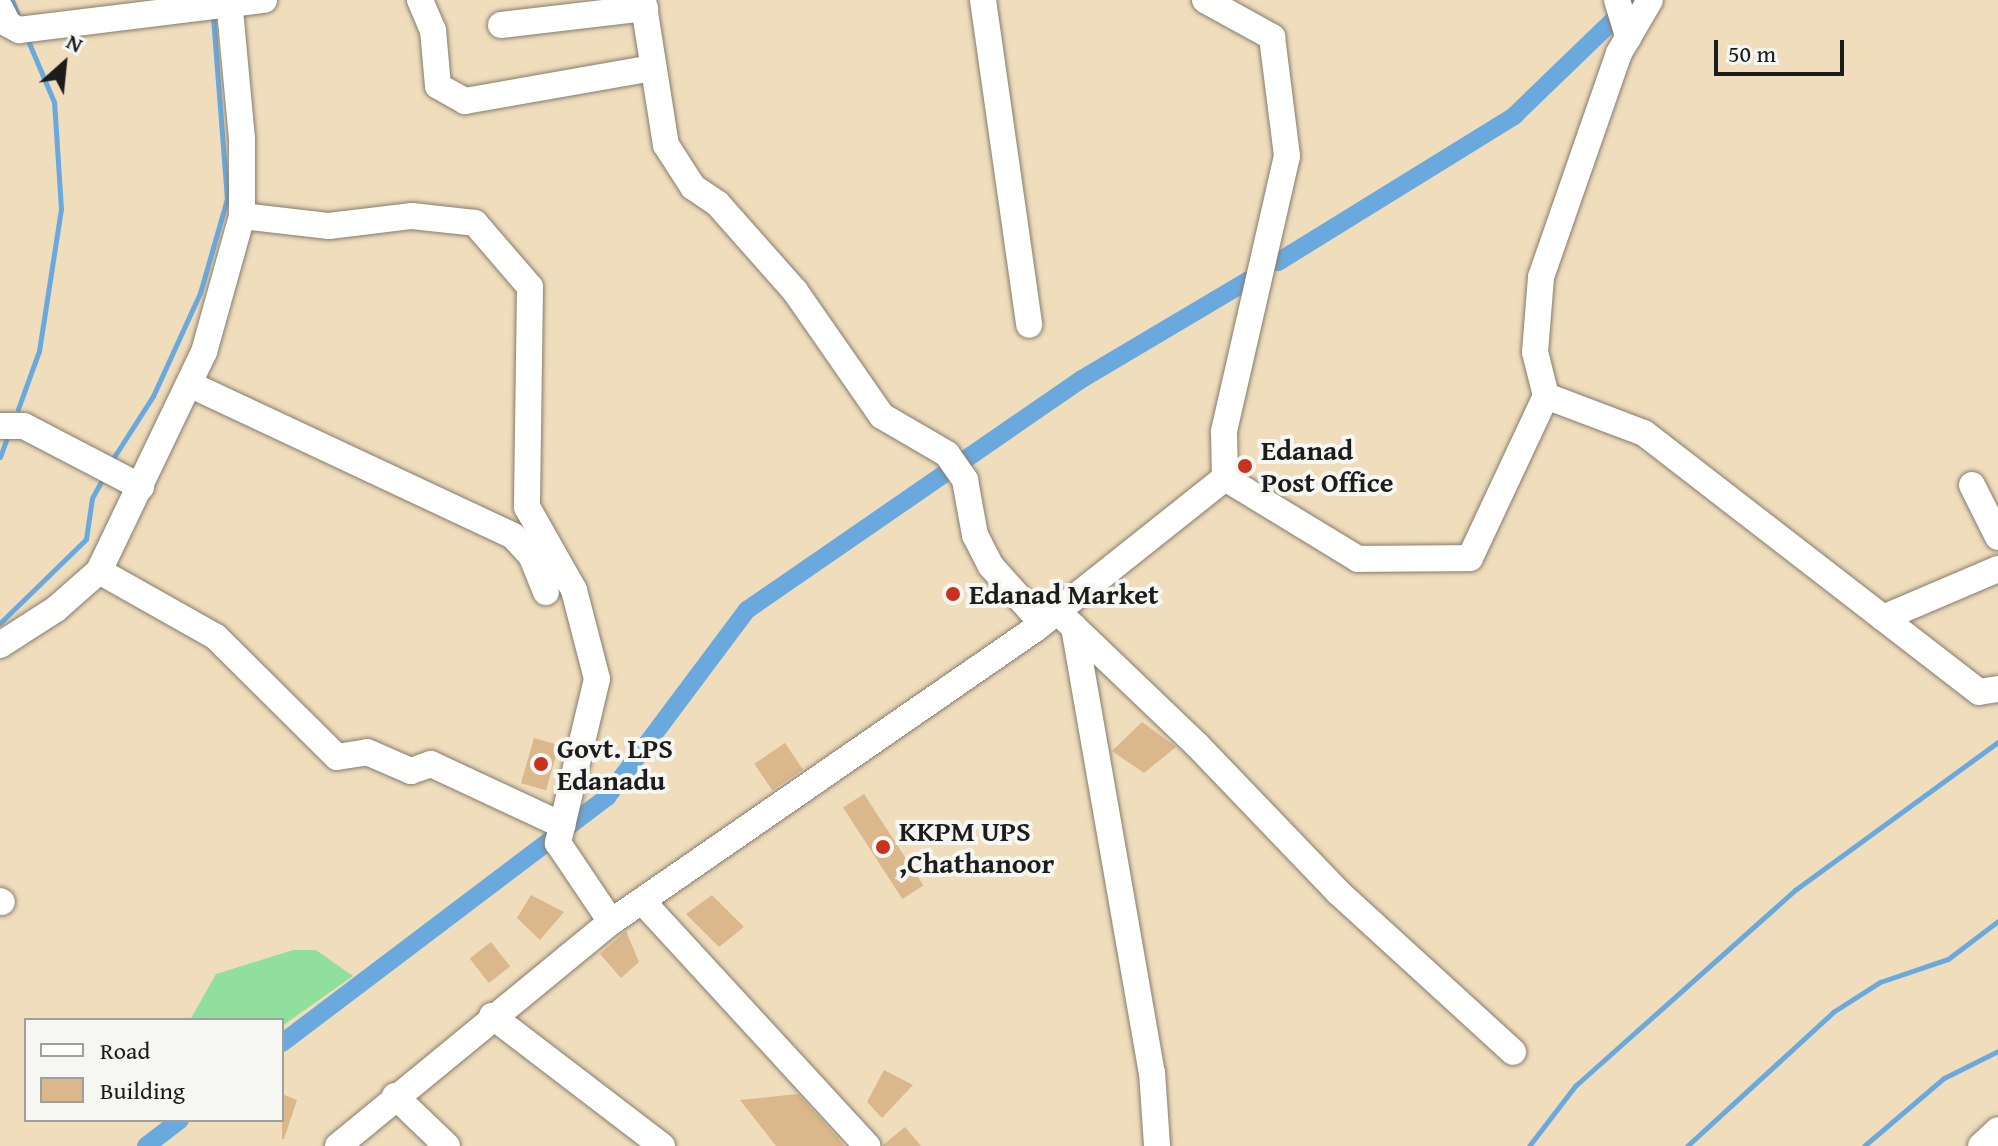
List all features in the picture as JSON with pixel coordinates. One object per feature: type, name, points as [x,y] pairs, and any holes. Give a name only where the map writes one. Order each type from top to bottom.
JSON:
[{"type":"street","points":[[0,8],[8,24],[19,30],[229,1],[264,0]]},
{"type":"street","points":[[420,0],[433,30],[438,86],[465,101],[653,68]]},
{"type":"street","points":[[983,0],[1029,325]]},
{"type":"street","points":[[1205,0],[1272,37],[1287,156],[1224,432],[1225,478]]},
{"type":"street","points":[[1225,478],[1358,559],[1470,558],[1546,396],[1535,352],[1541,277],[1622,16],[1650,0]]},
{"type":"street","points":[[0,645],[56,609],[99,571],[189,384],[226,283],[242,216],[242,139],[229,1]]},
{"type":"street","points":[[501,25],[644,4],[666,145],[693,187],[718,204],[795,291],[882,416],[954,463],[972,503],[975,535],[991,566],[1058,620],[1338,892],[1513,1052]]},
{"type":"street","points":[[242,216],[329,226],[412,216],[475,223],[530,287],[527,507],[574,590],[597,679],[558,843],[611,922]]},
{"type":"street","points":[[189,384],[513,536],[531,555],[546,592]]},
{"type":"street","points":[[1546,396],[1644,433],[1979,692],[1998,689]]},
{"type":"street","points":[[0,426],[24,426],[141,487]]},
{"type":"street","points":[[338,1146],[492,1016],[611,922],[1058,620],[1225,478]]},
{"type":"street","points":[[1972,485],[1998,537]]},
{"type":"street","points":[[1883,618],[1998,569]]},
{"type":"street","points":[[99,571],[216,637],[337,757],[367,752],[411,771],[431,764],[562,825]]},
{"type":"street","points":[[1058,620],[1152,1072],[1157,1146]]},
{"type":"street","points":[[642,901],[867,1146]]},
{"type":"street","points":[[492,1016],[662,1146]]},
{"type":"street","points":[[395,1096],[447,1146]]},
{"type":"street","points":[[1981,1146],[1998,1130]]},
{"type":"green space","points":[[293,950],[316,950],[353,976],[284,1025],[284,1018],[191,1018],[216,974]]},
{"type":"building","points":[[1142,722],[1176,747],[1144,773],[1112,751]]},
{"type":"building","name":"Govt. LPS Edanadu","points":[[534,738],[559,745],[546,790],[521,783]]},
{"type":"building","points":[[785,743],[803,770],[772,790],[754,764]]},
{"type":"building","name":"KKPM UPS ,Chathanoor","points":[[864,794],[923,885],[902,899],[843,808]]},
{"type":"building","points":[[531,895],[564,912],[540,940],[517,918]]},
{"type":"building","points":[[712,895],[744,927],[719,947],[686,914]]},
{"type":"building","points":[[626,931],[639,962],[621,978],[600,954]]},
{"type":"building","points":[[491,942],[510,966],[489,983],[470,959]]},
{"type":"building","points":[[884,1070],[913,1085],[882,1118],[867,1102]]},
{"type":"building","points":[[798,1094],[844,1146],[776,1146],[740,1100]]},
{"type":"building","points":[[284,1095],[297,1100],[282,1139],[284,1122]]},
{"type":"building","points":[[905,1127],[921,1146],[883,1146],[883,1145]]},
{"type":"waterway","points":[[12,0],[18,16]]},
{"type":"waterway","points":[[1278,262],[1514,116],[1634,0]]},
{"type":"waterway","points":[[114,457],[153,396],[200,293],[227,199],[213,19]]},
{"type":"waterway","points":[[18,409],[39,351],[61,209],[54,102],[29,43]]},
{"type":"waterway","points":[[284,1041],[607,797],[747,610],[1082,379],[1249,280]]},
{"type":"waterway","points":[[0,457],[7,438]]},
{"type":"waterway","points":[[0,623],[86,539],[92,498],[101,482]]},
{"type":"waterway","points":[[1529,1146],[1575,1086],[1795,890],[1998,742]]},
{"type":"waterway","points":[[1687,1146],[1833,1012],[1880,982],[1948,959],[1998,921]]},
{"type":"waterway","points":[[1864,1146],[1944,1078],[1998,1051]]},
{"type":"waterway","points":[[146,1146],[177,1122]]},
{"type":"place","name":"Edanad Post Office","points":[[1245,466]]},
{"type":"place","name":"Edanad Market","points":[[953,594]]},
{"type":"place","name":"Govt. LPS Edanadu","points":[[541,764]]},
{"type":"place","name":"KKPM UPS ,Chathanoor","points":[[883,847]]}]
